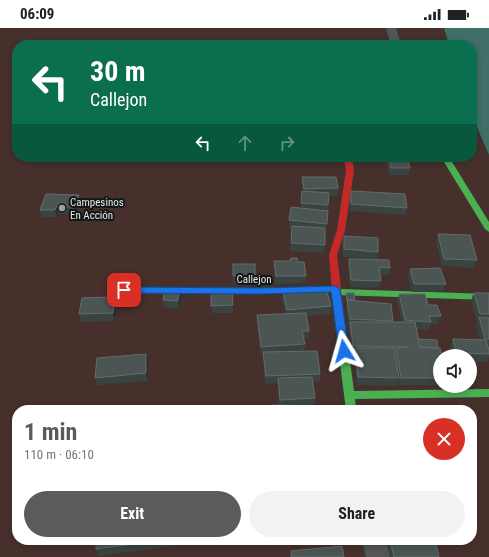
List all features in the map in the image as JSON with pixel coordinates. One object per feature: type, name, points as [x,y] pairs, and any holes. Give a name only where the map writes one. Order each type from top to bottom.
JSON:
[{"type":"street","points":[[391,28],[395,40]]},
{"type":"street","points":[[349,162],[350,171],[341,230],[332,255],[351,405]]},
{"type":"street","points":[[448,162],[489,229]]},
{"type":"street","name":"Callejon","points":[[124,290],[336,290],[489,297]]},
{"type":"street","points":[[350,396],[489,393]]},
{"type":"street","points":[[375,545],[378,557]]},
{"type":"shaded area","points":[[0,28],[444,28],[448,40],[12,40],[12,162],[477,162],[477,127],[489,155],[489,557],[0,557]]},
{"type":"shaded area","points":[[444,28],[489,28],[489,155],[477,127],[477,40],[448,40]]},
{"type":"building","points":[[390,162],[408,162],[410,168],[391,168]]},
{"type":"building","points":[[302,177],[336,177],[338,188],[304,189]]},
{"type":"building","points":[[302,191],[329,193],[328,205],[301,203]]},
{"type":"building","points":[[351,191],[405,194],[407,208],[351,204]]},
{"type":"building","points":[[46,194],[79,195],[75,207],[56,207],[55,210],[40,210]]},
{"type":"building","points":[[291,207],[328,211],[327,224],[289,220]]},
{"type":"building","points":[[292,226],[325,228],[325,245],[291,243]]},
{"type":"building","points":[[438,234],[470,235],[477,260],[444,259]]},
{"type":"building","points":[[344,236],[378,238],[378,252],[344,249]]},
{"type":"building","points":[[291,258],[297,258],[298,262],[304,262],[306,276],[276,276],[274,261],[290,261]]},
{"type":"building","points":[[349,259],[389,260],[390,268],[379,267],[381,281],[351,280]]},
{"type":"building","points":[[233,264],[255,264],[255,277],[233,276]]},
{"type":"building","points":[[440,268],[446,284],[414,284],[410,269]]},
{"type":"building","points":[[165,288],[180,288],[178,301],[163,300]]},
{"type":"building","points":[[326,288],[331,306],[287,310],[283,292]]},
{"type":"building","points":[[211,289],[232,289],[233,305],[211,306]]},
{"type":"building","points":[[346,293],[354,293],[355,300],[347,300]]},
{"type":"building","points":[[474,293],[489,293],[489,314],[480,314]]},
{"type":"building","points":[[399,294],[425,294],[428,305],[437,305],[441,316],[429,316],[431,322],[405,320]]},
{"type":"building","points":[[115,297],[113,313],[79,314],[82,298]]},
{"type":"building","points":[[347,300],[391,304],[393,321],[350,319]]},
{"type":"building","points":[[306,313],[309,331],[302,331],[305,344],[261,347],[257,315]]},
{"type":"building","points":[[479,317],[489,318],[489,339],[485,339]]},
{"type":"building","points":[[350,322],[415,322],[420,347],[440,349],[433,349],[433,378],[401,378],[396,348],[409,347],[353,346]]},
{"type":"building","points":[[418,339],[437,340],[438,348],[420,347]]},
{"type":"building","points":[[453,339],[486,340],[489,354],[477,354],[477,349],[455,349]]},
{"type":"building","points":[[355,348],[394,348],[399,378],[358,377]]},
{"type":"building","points":[[317,351],[320,374],[266,376],[263,352]]},
{"type":"building","points":[[146,354],[146,373],[95,378],[97,358]]},
{"type":"building","points":[[312,377],[315,398],[280,400],[278,378]]},
{"type":"building","points":[[96,545],[126,545],[96,549]]},
{"type":"building","points":[[391,545],[436,545],[439,557],[394,557]]},
{"type":"building","points":[[342,546],[344,557],[291,557],[291,551]]},
{"type":"traffic: fast","points":[[448,162],[489,229]]},
{"type":"traffic: fast","points":[[124,290],[259,291],[336,289]]},
{"type":"traffic: fast","points":[[336,292],[489,297]]},
{"type":"traffic: fast","points":[[339,316],[350,405]]},
{"type":"traffic: fast","points":[[350,395],[489,393]]},
{"type":"traffic: jam","points":[[339,316],[333,255],[341,230],[350,171],[349,162]]},
{"type":"place","name":"Campesinos En Acción","points":[[62,208]]},
{"type":"route","points":[[124,290],[259,291],[336,289],[344,351]]}]
